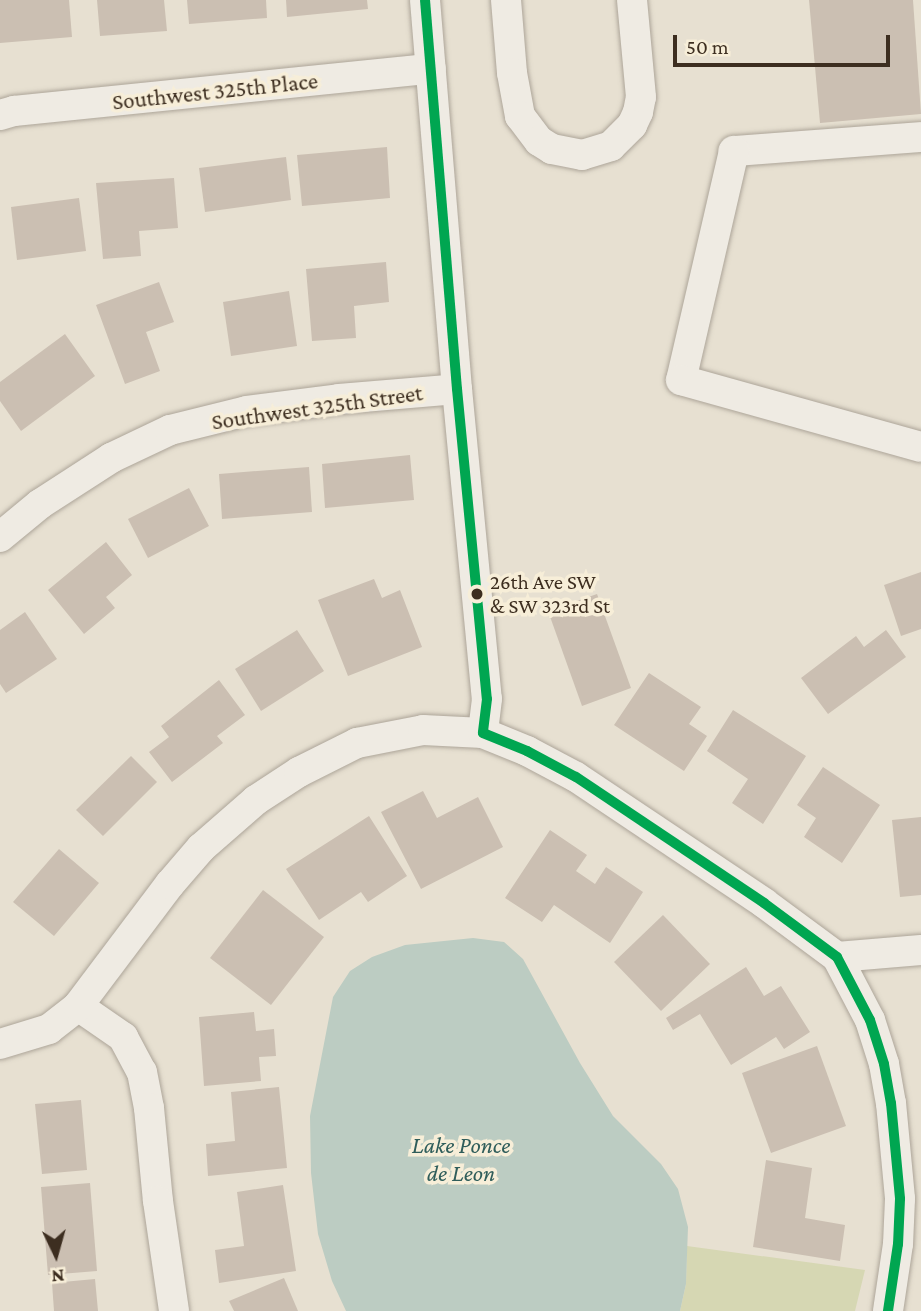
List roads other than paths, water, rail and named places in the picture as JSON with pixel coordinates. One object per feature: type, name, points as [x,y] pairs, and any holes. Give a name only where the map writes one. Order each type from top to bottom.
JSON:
[{"type":"street","points":[[425,0],[457,389],[488,699],[483,733]]},
{"type":"street","points":[[506,0],[520,116],[539,141],[552,149],[582,155],[611,146],[627,131],[638,112],[641,97],[632,0]]},
{"type":"street","name":"Southwest 325th Place","points":[[0,115],[14,110],[431,69]]},
{"type":"street","points":[[921,137],[734,151],[681,380],[921,447]]},
{"type":"street","name":"Southwest 325th Street","points":[[0,537],[40,504],[111,458],[170,430],[247,411],[339,399],[457,389]]},
{"type":"street","points":[[0,1044],[49,1029],[78,1006],[170,884],[201,848],[277,786],[323,758],[357,743],[389,734],[452,729],[483,733],[527,751],[576,777],[764,903],[837,957],[870,1020],[884,1064],[891,1103],[900,1199],[898,1244],[888,1311]]},
{"type":"street","points":[[837,957],[921,950]]},
{"type":"street","points":[[78,1006],[123,1037],[142,1072],[149,1108],[158,1201],[174,1311]]},
{"type":"water","name":"Lake Ponce de Leon","points":[[473,938],[504,942],[523,959],[580,1063],[613,1116],[661,1164],[678,1189],[688,1227],[686,1284],[680,1311],[346,1311],[332,1281],[318,1234],[311,1173],[310,1116],[333,997],[350,971],[372,957],[405,945]]},
{"type":"place","name":"26th Ave SW & SW 323rd St","points":[[477,594]]}]
